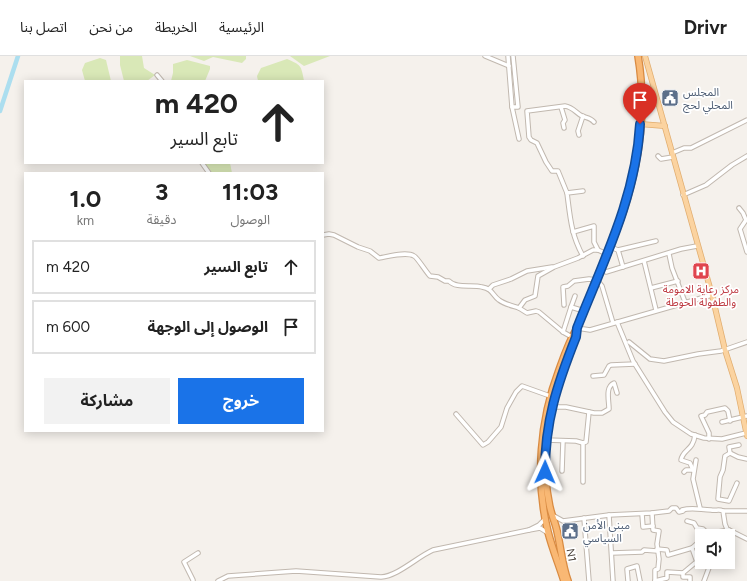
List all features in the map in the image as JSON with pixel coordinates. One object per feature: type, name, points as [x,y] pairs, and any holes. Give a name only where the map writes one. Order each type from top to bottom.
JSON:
[{"type":"highway","name":"N1","points":[[564,581],[549,533],[541,484],[541,460],[544,430],[550,396],[572,337],[624,211],[630,189],[635,168],[640,124],[641,90],[638,56]]},
{"type":"highway","name":"N1","points":[[568,581],[563,567],[554,516],[548,501],[545,472],[546,440],[552,407],[561,376],[576,337],[577,328]]},
{"type":"highway","points":[[546,518],[549,513],[554,516]]},
{"type":"highway","points":[[549,533],[553,535],[556,534],[557,531]]},
{"type":"main road","points":[[645,56],[697,246],[712,295],[725,350],[745,417],[747,435]]},
{"type":"main road","points":[[640,124],[664,126]]},
{"type":"street","points":[[484,56],[509,66]]},
{"type":"street","points":[[508,56],[512,107],[519,139]]},
{"type":"street","points":[[512,107],[518,108],[513,56]]},
{"type":"street","points":[[157,75],[161,80]]},
{"type":"street","points":[[561,107],[565,120],[563,123],[564,128]]},
{"type":"street","points":[[583,256],[576,244],[567,193],[558,171],[552,171],[537,143],[529,137],[527,111],[571,107],[577,113],[592,119],[594,122]]},
{"type":"street","points":[[579,135],[578,131],[583,116]]},
{"type":"street","points":[[660,165],[660,158],[672,155],[684,148],[691,148],[747,120]]},
{"type":"street","points":[[684,195],[706,185],[732,165],[747,156]]},
{"type":"street","points":[[567,193],[583,191]]},
{"type":"street","points":[[739,208],[746,220],[740,229],[747,252]]},
{"type":"street","points":[[573,232],[594,226],[594,242],[598,250]]},
{"type":"street","points":[[324,235],[334,234],[358,247],[370,251],[378,258],[404,254],[415,256],[430,276],[438,277],[445,281],[450,281],[452,284],[474,285],[489,289],[497,299],[527,313],[536,311],[539,312],[563,332],[572,337]]},
{"type":"street","points":[[610,247],[618,250],[656,241]]},
{"type":"street","points":[[600,270],[606,272],[669,254],[681,249],[697,246]]},
{"type":"street","points":[[519,308],[525,300],[535,296],[538,276],[553,267],[583,256],[593,250],[598,250],[607,254]]},
{"type":"street","points":[[618,250],[622,267]]},
{"type":"street","points":[[669,254],[685,302]]},
{"type":"street","points":[[644,261],[656,310]]},
{"type":"street","points":[[489,289],[493,285],[511,279],[527,271],[553,267]]},
{"type":"street","points":[[564,305],[564,287],[568,286],[574,281],[589,279],[596,280],[602,286],[615,322],[634,364],[673,422],[695,436],[709,439],[722,439],[747,435]]},
{"type":"street","points":[[651,288],[678,281]]},
{"type":"street","points":[[577,328],[590,330],[712,295]]},
{"type":"street","points":[[563,332],[575,296]]},
{"type":"street","points":[[571,307],[584,311]]},
{"type":"street","points":[[630,342],[650,359],[664,361],[725,350],[747,342]]},
{"type":"street","points":[[593,376],[604,375],[611,365],[634,364]]},
{"type":"street","points":[[552,407],[566,407],[602,413],[609,408],[608,392],[611,384],[614,383],[617,393]]},
{"type":"street","points":[[456,414],[483,445],[488,442],[501,427],[507,408],[516,392],[522,386],[550,396]]},
{"type":"street","points":[[709,439],[709,434],[701,416],[705,416],[707,412],[725,408],[728,411],[730,421]]},
{"type":"street","points":[[584,482],[583,443],[586,442],[589,412]]},
{"type":"street","points":[[722,422],[745,417]]},
{"type":"street","points":[[694,470],[690,463],[681,460],[682,456],[694,444],[695,436]]},
{"type":"street","points":[[546,440],[583,443]]},
{"type":"street","points":[[562,471],[563,441]]},
{"type":"street","points":[[730,453],[729,447],[739,445]]},
{"type":"street","points":[[730,453],[747,459]]},
{"type":"street","points":[[730,453],[725,456],[723,470],[720,477],[718,499],[729,501],[736,483]]},
{"type":"street","points":[[696,460],[694,483],[700,508]]},
{"type":"street","points":[[684,472],[686,470],[694,470]]},
{"type":"street","points":[[554,516],[563,521],[609,515],[669,511],[672,508],[676,508],[679,512],[689,508],[723,511],[747,511]]},
{"type":"street","points":[[723,511],[725,524],[728,529]]},
{"type":"street","points":[[652,513],[653,530],[659,531],[657,550],[659,563],[658,569],[655,570],[655,581],[667,578],[667,572],[683,573],[695,564]]},
{"type":"street","points":[[642,514],[643,527],[653,526]]},
{"type":"street","points":[[609,515],[613,581]]},
{"type":"street","points":[[529,530],[539,525],[546,518]]},
{"type":"street","points":[[584,518],[589,581]]},
{"type":"street","points":[[557,531],[561,525],[572,519]]},
{"type":"street","points":[[687,521],[694,523],[697,528],[703,529]]},
{"type":"street","points":[[382,581],[433,550],[540,528],[549,533]]},
{"type":"street","points":[[735,532],[747,539]]},
{"type":"street","points":[[612,553],[638,553],[644,550],[667,550],[668,555],[692,548],[695,546]]},
{"type":"street","points":[[692,548],[695,556]]},
{"type":"street","points":[[193,581],[184,562],[198,553]]},
{"type":"street","points":[[628,581],[627,569],[637,566],[640,581]]},
{"type":"street","points":[[704,581],[708,569]]},
{"type":"street","points":[[218,581],[234,575],[260,575],[296,571],[381,577],[388,576]]},
{"type":"street","points":[[683,573],[682,577],[690,577],[690,581]]},
{"type":"street","points":[[234,575],[234,581]]},
{"type":"green space","points":[[120,56],[142,56],[144,68],[155,75],[148,80],[124,80],[120,65]]},
{"type":"green space","points":[[190,56],[246,56],[246,59],[242,63],[213,57],[204,61]]},
{"type":"green space","points":[[290,56],[330,56],[304,66]]},
{"type":"green space","points":[[100,58],[106,60],[111,80],[85,80],[82,70],[85,63]]},
{"type":"green space","points":[[287,59],[300,66],[304,80],[258,80],[257,76],[261,68]]},
{"type":"green space","points":[[187,60],[210,66],[210,69],[205,80],[171,80],[173,64]]},
{"type":"green space","points":[[206,164],[230,164],[232,172],[210,172]]},
{"type":"waterway","points":[[0,111],[18,56]]},
{"type":"place","name":"المجلس المحلي لحج","points":[[670,98]]},
{"type":"place","name":"مركز رعاية الامومة والطفولة الحوطة","points":[[701,271]]},
{"type":"place","name":"مبنى الأمن السياسي","points":[[570,531]]},
{"type":"route","points":[[545,472],[546,442],[554,397],[576,337],[577,328],[624,211],[635,168],[640,136],[640,124]]}]
